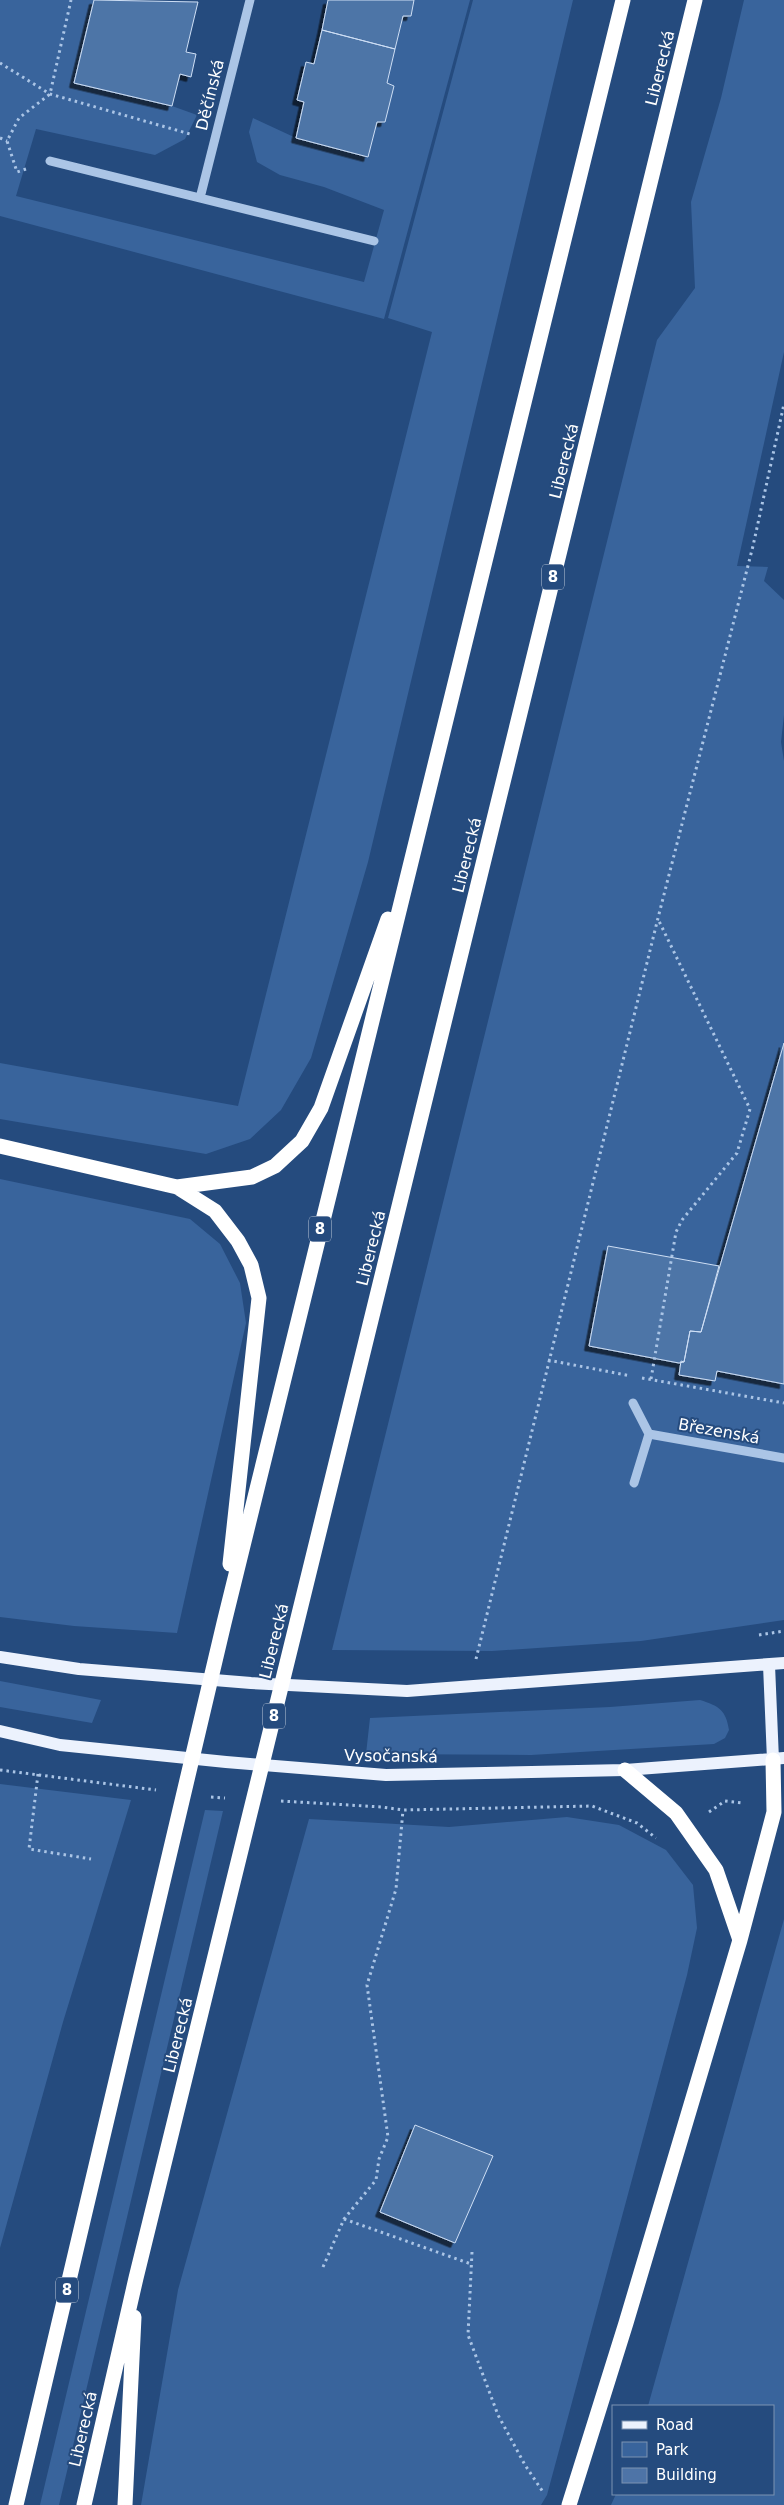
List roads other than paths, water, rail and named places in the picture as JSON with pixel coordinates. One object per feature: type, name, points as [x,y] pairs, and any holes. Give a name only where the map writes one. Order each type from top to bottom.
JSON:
[{"type":"highway","name":"8","points":[[16,2505],[224,1623],[623,0]]},
{"type":"highway","name":"Liberecká","points":[[84,2505],[136,2278],[695,0]]},
{"type":"highway","points":[[177,1188],[252,1177],[275,1166],[302,1141],[321,1108],[417,836]]},
{"type":"highway","points":[[0,1146],[177,1188],[215,1211],[238,1241],[251,1265],[259,1298],[224,1623]]},
{"type":"highway","points":[[569,2505],[626,2323],[740,1940],[774,1812],[779,1759]]},
{"type":"highway","points":[[625,1770],[676,1813],[716,1870],[740,1940]]},
{"type":"highway","points":[[126,2505],[136,2278]]},
{"type":"main road","points":[[0,1657],[79,1669],[251,1683],[407,1691],[784,1663]]},
{"type":"main road","points":[[769,1665],[779,1759]]},
{"type":"main road","name":"Vysočanská","points":[[0,1731],[60,1745],[386,1775],[625,1770],[779,1759]]},
{"type":"street","name":"Děčínská","points":[[200,198],[250,0]]},
{"type":"street","points":[[50,161],[374,241]]},
{"type":"street","points":[[633,1403],[649,1434],[634,1483]]},
{"type":"street","name":"Březenská","points":[[649,1434],[784,1458]]}]
